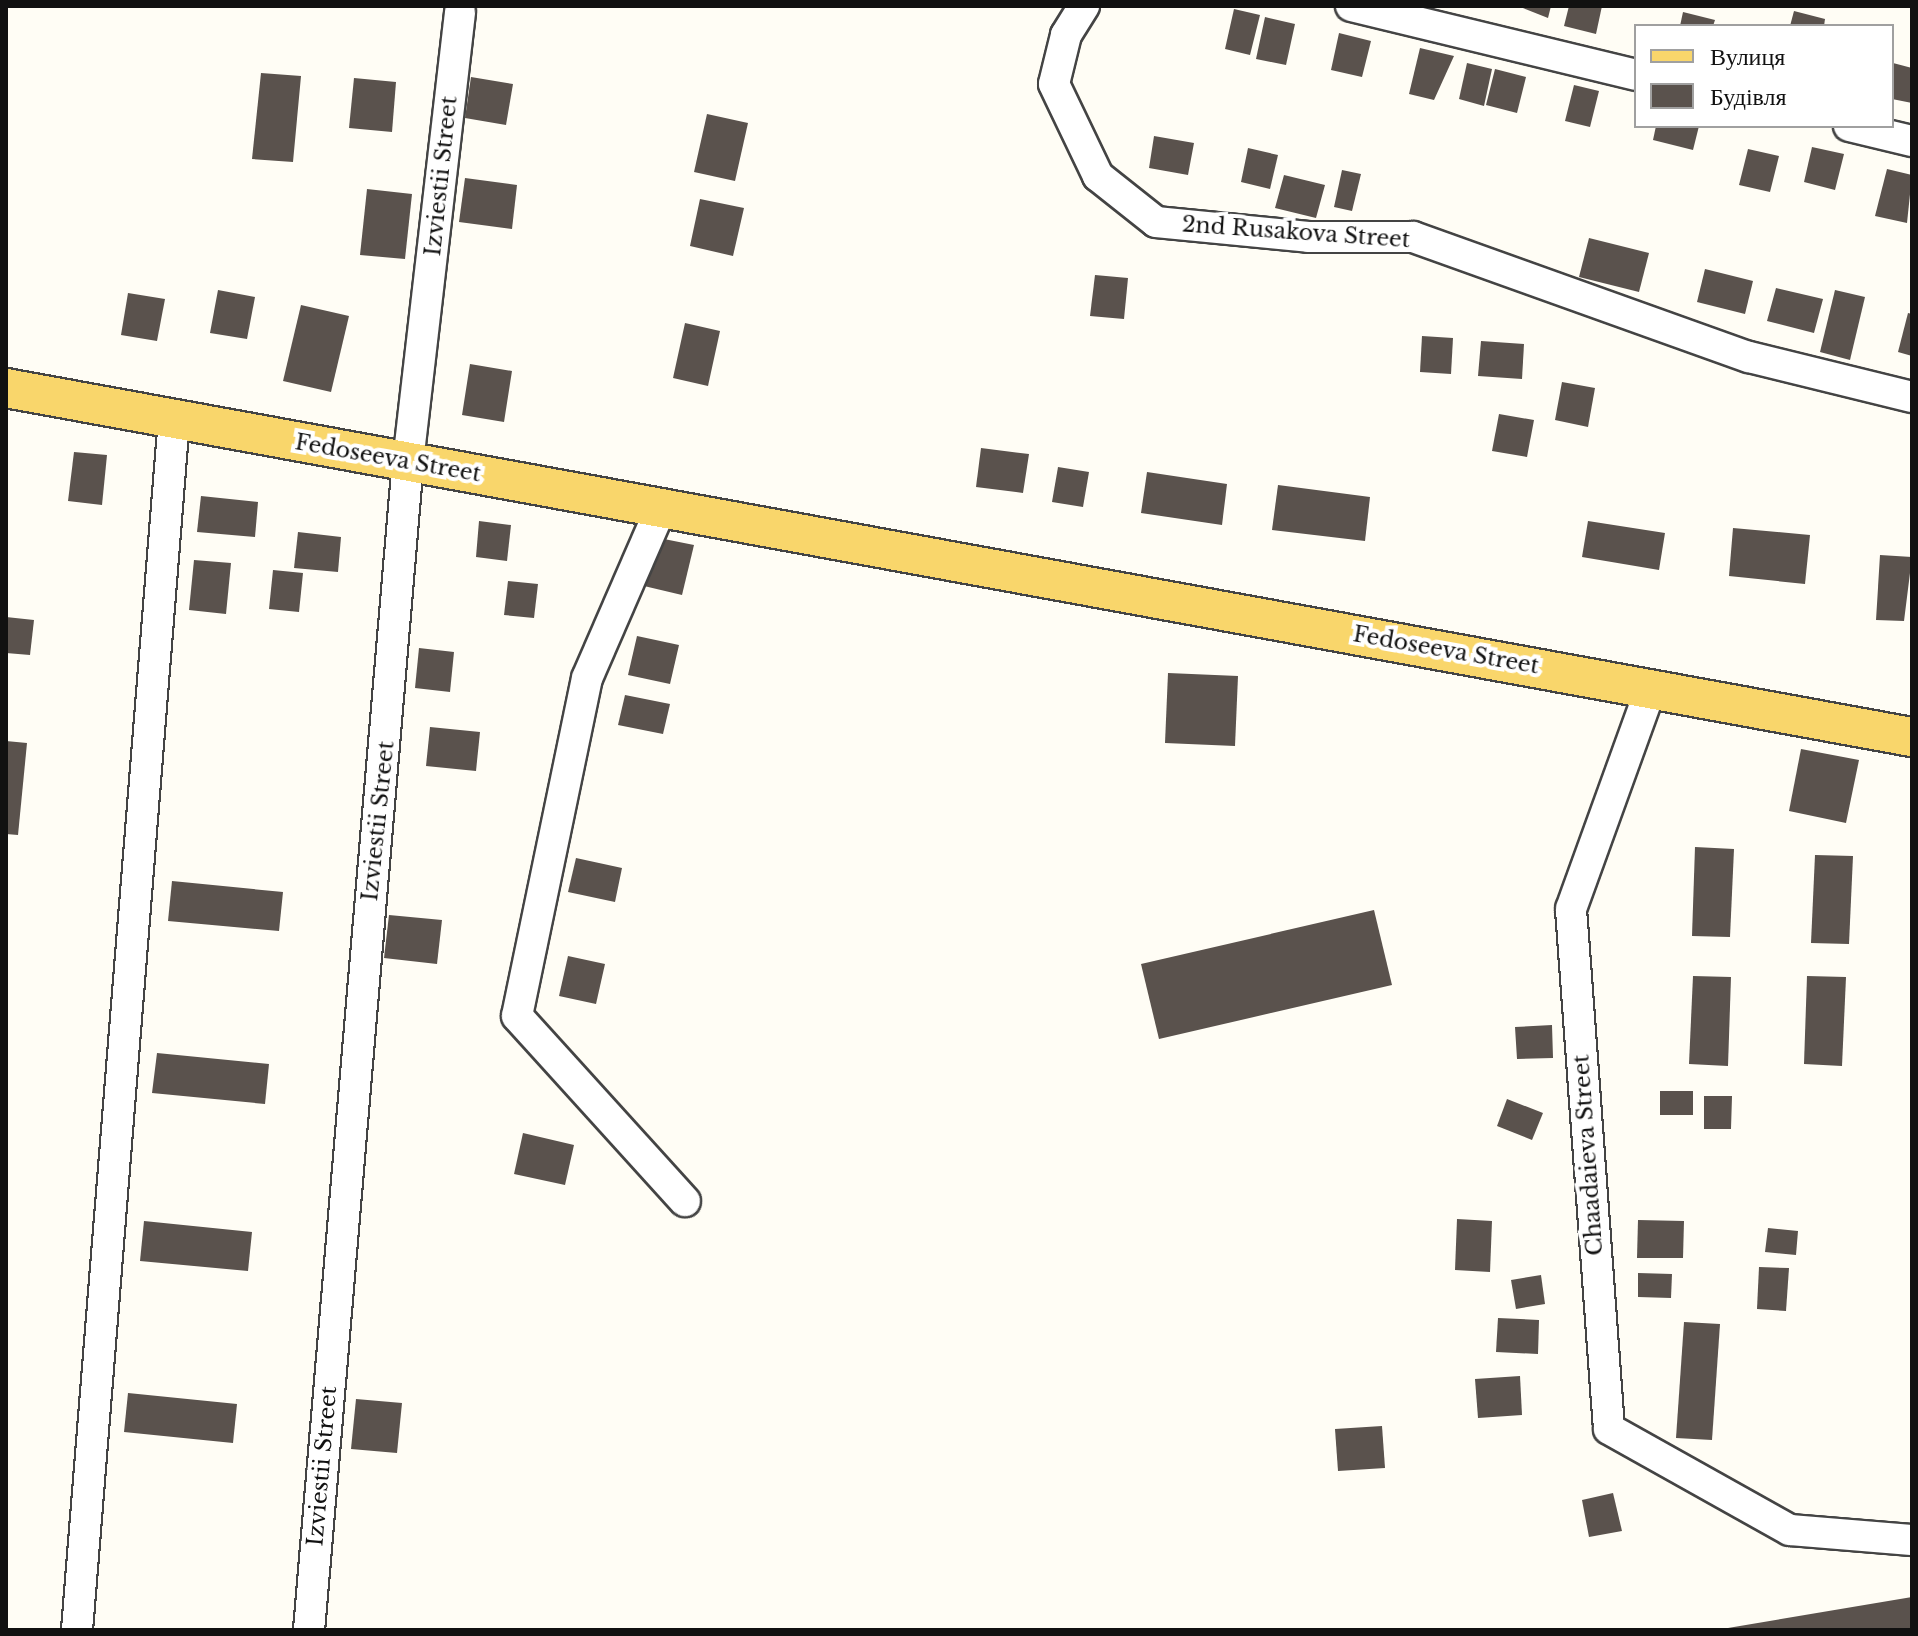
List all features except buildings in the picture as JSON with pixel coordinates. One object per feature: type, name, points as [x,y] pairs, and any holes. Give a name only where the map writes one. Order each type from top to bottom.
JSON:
[{"type":"main road","name":"Fedoseeva Street","points":[[6,388],[1912,737]]},
{"type":"street","name":"2nd Rusakova Street","points":[[1084,6],[1066,35],[1054,84],[1098,176],[1156,222],[1308,237],[1413,237],[1749,357],[1912,397]]},
{"type":"street","points":[[1351,6],[1634,75]]},
{"type":"street","name":"Izviestii Street","points":[[309,1630],[408,462],[460,12]]},
{"type":"street","points":[[1857,128],[1912,141]]},
{"type":"street","points":[[77,1630],[174,419]]},
{"type":"street","points":[[661,508],[587,678],[517,1016],[685,1201]]},
{"type":"street","name":"Chaadaieva Street","points":[[1651,688],[1571,909],[1609,1429],[1790,1530],[1912,1540]]}]
